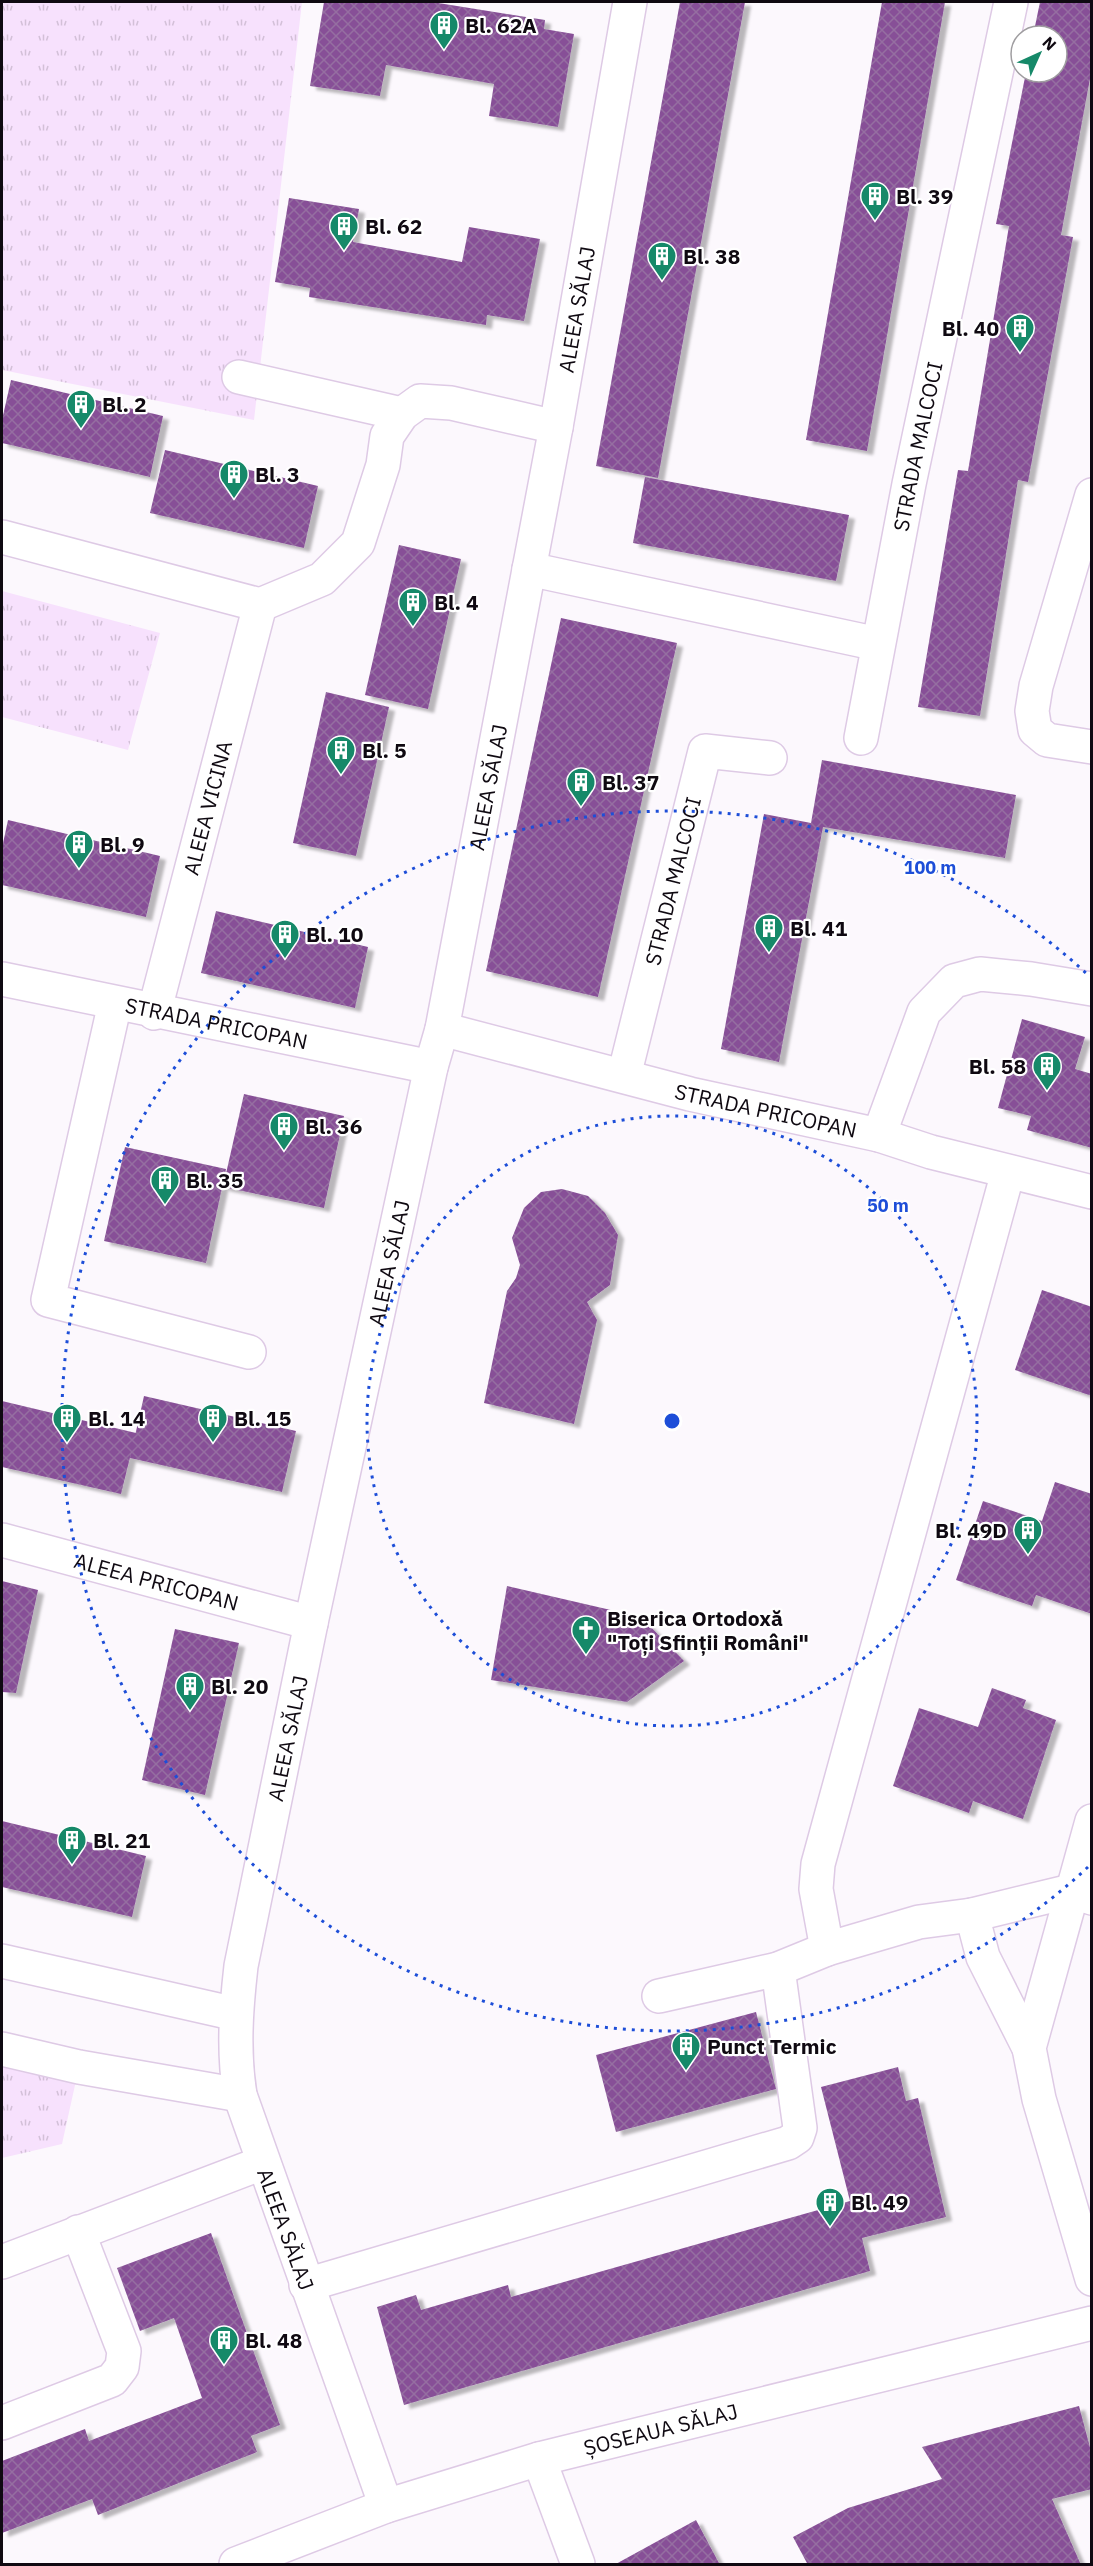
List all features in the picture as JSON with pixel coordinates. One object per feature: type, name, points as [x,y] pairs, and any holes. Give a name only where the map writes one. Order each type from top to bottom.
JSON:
[{"type":"street","name":"ALEEA SĂLAJ","points":[[386,2506],[262,2163],[240,2095],[235,2062],[236,2014],[241,1966],[311,1623],[431,1067],[442,1029],[556,427],[630,2]]},
{"type":"street","name":"STRADA MALCOCI","points":[[861,738],[909,484],[1011,2]]},
{"type":"street","points":[[239,377],[402,414]]},
{"type":"street","points":[[2,537],[260,605],[322,579],[358,543],[383,465],[387,436],[402,414],[420,401],[451,403],[556,427]]},
{"type":"street","points":[[1092,495],[1054,619],[1032,711],[1035,730],[1047,740],[1092,747]]},
{"type":"street","points":[[529,569],[878,644]]},
{"type":"street","name":"ALEEA VICINA","points":[[154,1012],[260,605]]},
{"type":"street","name":"STRADA MALCOCI","points":[[624,1076],[705,751],[771,758]]},
{"type":"street","points":[[879,1136],[924,1012],[954,981],[980,974],[1031,979],[1092,989]]},
{"type":"street","name":"STRADA PRICOPAN","points":[[2,979],[431,1067]]},
{"type":"street","points":[[115,1003],[48,1300],[249,1352]]},
{"type":"street","name":"STRADA PRICOPAN","points":[[442,1029],[690,1094],[879,1136],[1008,1172],[1092,1192]]},
{"type":"street","points":[[827,1948],[816,1889],[818,1864],[1008,1172]]},
{"type":"street","name":"ALEEA PRICOPAN","points":[[2,1540],[311,1623]]},
{"type":"street","points":[[1029,2048],[1081,1895],[1092,1821]]},
{"type":"street","points":[[659,1996],[778,1969],[827,1948],[919,1922],[972,1915],[1081,1895]]},
{"type":"street","points":[[972,1915],[983,1957],[1029,2048],[1039,2099],[1092,2279]]},
{"type":"street","points":[[2,1961],[236,2014]]},
{"type":"street","points":[[306,2285],[788,2144],[797,2137],[800,2128],[778,1969]]},
{"type":"street","points":[[2,2049],[79,2067],[240,2095]]},
{"type":"street","points":[[2,2262],[262,2163]]},
{"type":"street","points":[[2,2423],[112,2380],[123,2367],[124,2351],[78,2232]]},
{"type":"street","name":"ȘOSEAUA SĂLAJ","points":[[236,2565],[386,2506],[539,2459],[1092,2323]]},
{"type":"street","points":[[539,2459],[578,2565]]},
{"type":"green space","points":[[2,2],[302,2],[254,420],[2,370]]},
{"type":"green space","points":[[2,591],[160,633],[128,750],[2,717]]},
{"type":"green space","points":[[2,2051],[79,2067],[62,2144],[2,2158]]},
{"type":"building","name":"Bl. 62A","points":[[324,2],[432,2],[545,20],[544,29],[574,34],[558,127],[489,116],[494,84],[386,65],[380,96],[310,86]]},
{"type":"building","name":"Bl. 38","points":[[680,2],[745,2],[658,478],[596,466]]},
{"type":"building","name":"Bl. 39","points":[[882,2],[945,2],[867,451],[806,440]]},
{"type":"building","name":"Bl. 40","points":[[1040,2],[1092,2],[1092,68],[1061,235],[1073,237],[1028,482],[1018,480],[980,716],[918,707],[958,470],[968,471],[1009,226],[996,224],[1024,84],[1069,84],[1069,24],[1035,24]]},
{"type":"building","name":"Bl. 62","points":[[289,198],[359,209],[353,242],[462,262],[469,227],[540,239],[524,321],[487,315],[486,325],[309,297],[310,288],[275,282]]},
{"type":"building","name":"Bl. 2","points":[[11,380],[163,416],[150,477],[2,443],[2,420]]},
{"type":"building","name":"Bl. 3","points":[[165,450],[318,486],[304,548],[150,513]]},
{"type":"building","points":[[645,477],[849,515],[836,581],[633,543]]},
{"type":"building","name":"Bl. 4","points":[[399,545],[461,559],[428,709],[365,695]]},
{"type":"building","name":"Bl. 37","points":[[561,618],[677,643],[598,997],[486,971]]},
{"type":"building","name":"Bl. 5","points":[[326,692],[389,707],[356,856],[293,843]]},
{"type":"building","name":"Bl. 41","points":[[822,760],[1016,795],[1005,858],[823,827],[779,1062],[721,1049],[764,814],[811,823]]},
{"type":"building","name":"Bl. 9","points":[[8,820],[160,856],[146,917],[2,885],[2,848]]},
{"type":"building","name":"Bl. 10","points":[[216,911],[368,947],[355,1008],[201,973]]},
{"type":"building","name":"Bl. 58","points":[[1022,1019],[1085,1037],[1075,1069],[1092,1074],[1092,1148],[1027,1130],[1031,1116],[998,1108]]},
{"type":"building","name":"Bl. 36","points":[[244,1094],[344,1116],[324,1208],[223,1187]]},
{"type":"building","name":"Bl. 35","points":[[125,1147],[226,1169],[206,1263],[104,1241]]},
{"type":"building","points":[[562,1189],[588,1196],[605,1213],[618,1235],[610,1285],[587,1302],[597,1320],[574,1424],[484,1403],[507,1291],[516,1278],[520,1265],[512,1238],[524,1208],[541,1192]]},
{"type":"building","points":[[1042,1290],[1092,1307],[1092,1396],[1015,1370]]},
{"type":"building","name":"Bl. 15","points":[[144,1396],[296,1431],[282,1492],[130,1458]]},
{"type":"building","name":"Bl. 14","points":[[2,1401],[136,1433],[121,1494],[2,1467]]},
{"type":"building","name":"Bl. 49D","points":[[1055,1482],[1092,1494],[1092,1614],[1036,1595],[1032,1606],[956,1580],[983,1501],[1042,1521]]},
{"type":"building","points":[[2,1581],[38,1590],[16,1693],[2,1692]]},
{"type":"building","points":[[507,1586],[641,1617],[684,1661],[627,1702],[491,1680]]},
{"type":"building","name":"Bl. 20","points":[[175,1629],[239,1643],[205,1795],[142,1780]]},
{"type":"building","points":[[992,1688],[1026,1700],[1023,1708],[1056,1720],[1023,1819],[973,1801],[969,1813],[893,1786],[919,1708],[978,1727]]},
{"type":"building","name":"Bl. 21","points":[[2,1821],[146,1856],[132,1917],[2,1887]]},
{"type":"building","name":"Punct Termic","points":[[756,2012],[776,2089],[616,2132],[596,2055]]},
{"type":"building","name":"Bl. 49","points":[[898,2067],[906,2101],[918,2098],[946,2217],[862,2238],[870,2271],[404,2405],[377,2307],[416,2295],[421,2310],[508,2285],[511,2297],[850,2201],[821,2087]]},
{"type":"building","name":"Bl. 48","points":[[211,2233],[280,2425],[251,2436],[257,2452],[98,2515],[92,2499],[2,2533],[2,2461],[85,2429],[89,2441],[202,2398],[174,2318],[140,2331],[117,2268]]},
{"type":"building","points":[[1079,2406],[1092,2455],[1092,2489],[1052,2499],[1081,2565],[808,2565],[793,2537],[848,2508],[942,2479],[922,2447]]},
{"type":"building","points":[[696,2520],[720,2565],[614,2565]]},
{"type":"place","name":"Bl. 62A","points":[[444,50]]},
{"type":"place","name":"Bl. 39","points":[[875,222]]},
{"type":"place","name":"Bl. 62","points":[[344,252]]},
{"type":"place","name":"Bl. 38","points":[[662,282]]},
{"type":"place","name":"Bl. 40","points":[[1020,354]]},
{"type":"place","name":"Bl. 2","points":[[81,430]]},
{"type":"place","name":"Bl. 3","points":[[234,500]]},
{"type":"place","name":"Bl. 4","points":[[413,628]]},
{"type":"place","name":"Bl. 5","points":[[341,776]]},
{"type":"place","name":"Bl. 37","points":[[581,808]]},
{"type":"place","name":"Bl. 9","points":[[79,870]]},
{"type":"place","name":"Bl. 41","points":[[769,954]]},
{"type":"place","name":"Bl. 10","points":[[285,960]]},
{"type":"place","name":"Bl. 58","points":[[1047,1092]]},
{"type":"place","name":"Bl. 36","points":[[284,1152]]},
{"type":"place","name":"Bl. 35","points":[[165,1206]]},
{"type":"place","name":"Bl. 14","points":[[67,1444]]},
{"type":"place","name":"Bl. 15","points":[[213,1444]]},
{"type":"place","name":"Bl. 49D","points":[[1028,1556]]},
{"type":"place","name":"Biserica Ortodoxă \"Toți Sfinții Români\"","points":[[586,1656]]},
{"type":"place","name":"Bl. 20","points":[[190,1712]]},
{"type":"place","name":"Bl. 21","points":[[72,1866]]},
{"type":"place","name":"Punct Termic","points":[[686,2072]]},
{"type":"place","name":"Bl. 49","points":[[830,2228]]},
{"type":"place","name":"Bl. 48","points":[[224,2366]]}]
